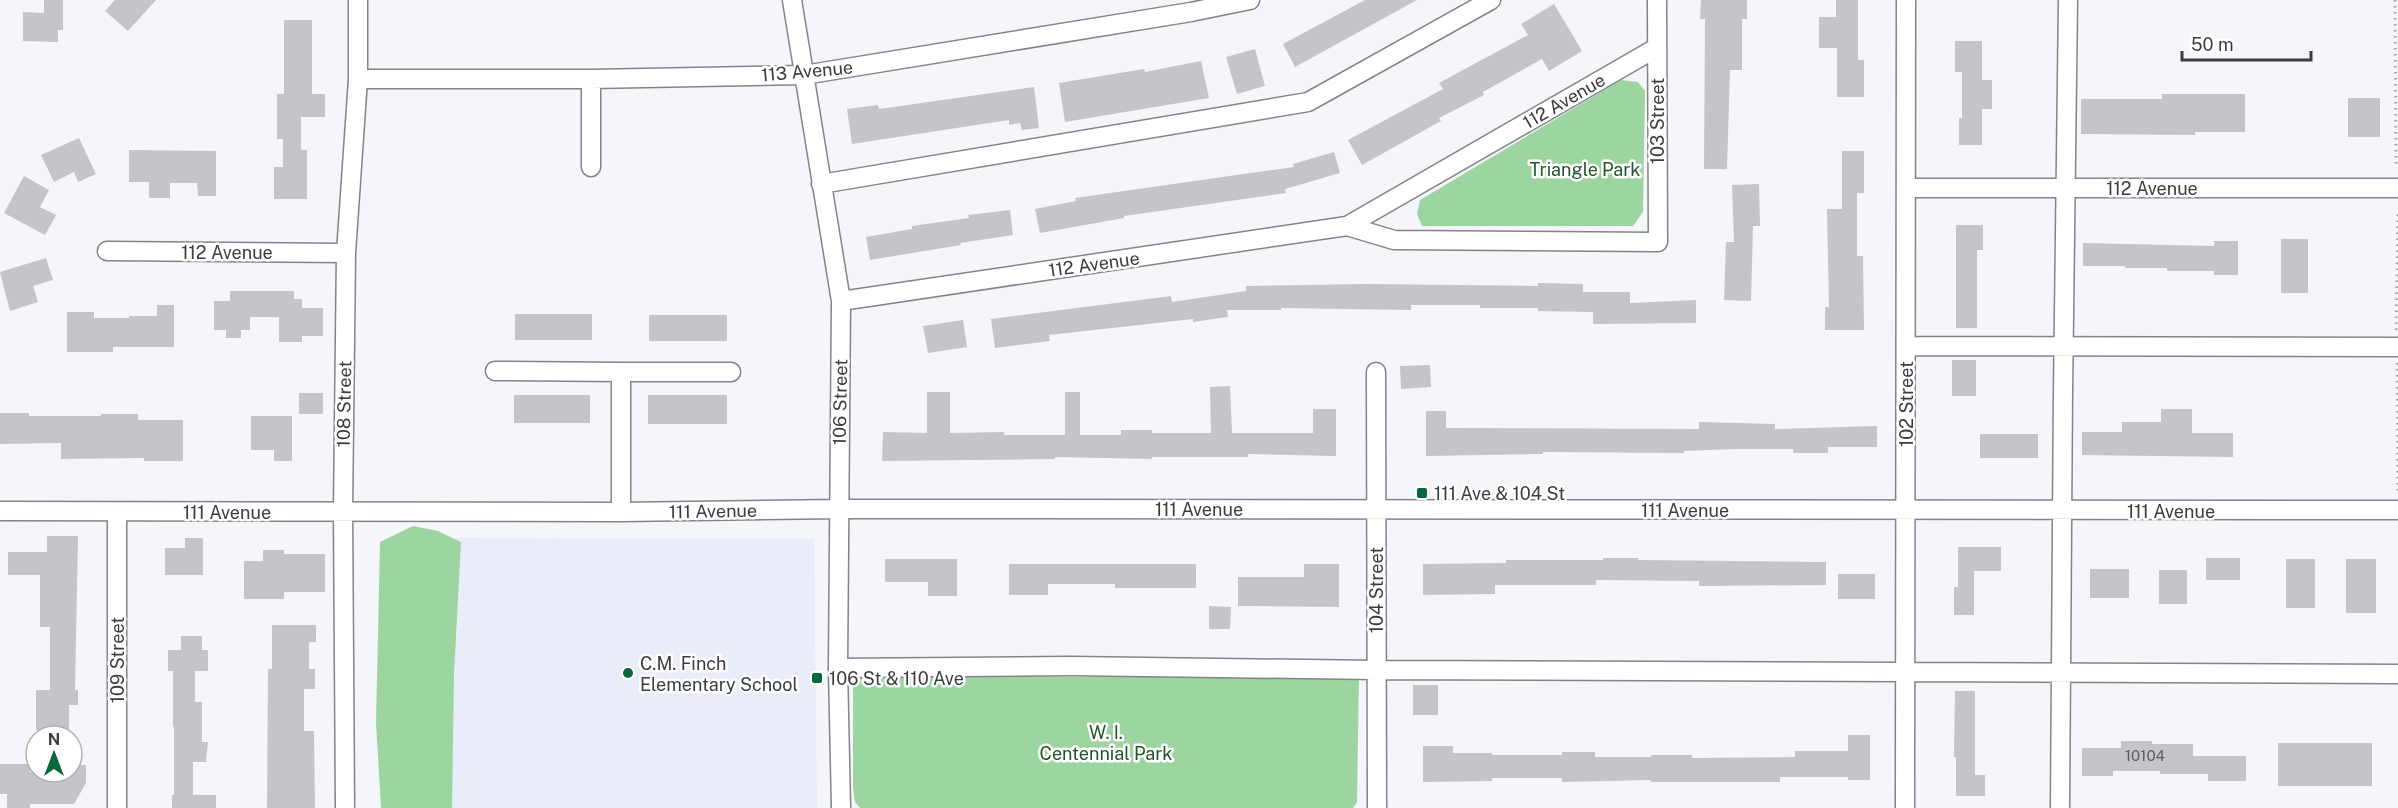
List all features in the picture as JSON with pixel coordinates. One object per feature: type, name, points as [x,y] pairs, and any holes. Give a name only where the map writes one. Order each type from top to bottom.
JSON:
[{"type":"street","name":"108 Street","points":[[345,808],[343,511],[346,253],[358,80],[358,0]]},
{"type":"street","name":"106 Street","points":[[792,0],[841,301],[838,668],[841,808]]},
{"type":"street","name":"113 Avenue","points":[[358,80],[804,75],[1202,10],[1250,0]]},
{"type":"street","points":[[821,184],[1308,102],[1491,0]]},
{"type":"street","name":"103 Street","points":[[1657,0],[1658,242]]},
{"type":"street","name":"102 Street","points":[[1905,808],[1906,0]]},
{"type":"street","points":[[2060,808],[2064,511],[2062,346],[2068,0]]},
{"type":"street","name":"112 Avenue","points":[[841,301],[1347,226],[1656,48]]},
{"type":"street","points":[[591,79],[591,167]]},
{"type":"street","name":"112 Avenue","points":[[1907,188],[2398,188]]},
{"type":"street","name":"112 Avenue","points":[[1347,226],[1394,240],[1658,242]]},
{"type":"street","name":"112 Avenue","points":[[107,251],[346,253]]},
{"type":"street","points":[[1906,346],[2398,347]]},
{"type":"street","points":[[495,371],[731,372]]},
{"type":"street","points":[[621,372],[621,512]]},
{"type":"street","name":"104 Street","points":[[1376,372],[1377,808]]},
{"type":"street","name":"111 Avenue","points":[[0,511],[117,513],[839,509],[2398,510]]},
{"type":"street","name":"109 Street","points":[[117,513],[117,808]]},
{"type":"street","points":[[838,668],[1072,666],[1376,670],[2398,674]]},
{"type":"path","points":[[2395,0],[2396,168]]},
{"type":"shaded area","name":"C.M. Finch Elementary School","points":[[440,538],[814,539],[817,808],[442,808]]},
{"type":"green space","name":"Triangle Park","points":[[1621,80],[1638,82],[1645,91],[1643,212],[1633,226],[1422,226],[1417,214],[1420,200]]},
{"type":"green space","points":[[413,526],[438,531],[461,542],[454,674],[452,808],[381,808],[376,723],[380,542]]},
{"type":"green space","name":"W. I. Centennial Park","points":[[960,675],[1359,676],[1357,802],[1353,808],[860,808],[855,802],[853,788],[853,678],[955,677]]},
{"type":"building","points":[[44,0],[63,0],[63,30],[58,30],[58,42],[23,41],[23,12],[44,13]]},
{"type":"building","points":[[115,0],[156,0],[128,31],[105,11]]},
{"type":"building","points":[[1365,0],[1417,0],[1295,67],[1283,44]]},
{"type":"building","points":[[1701,0],[1747,0],[1747,19],[1742,19],[1742,70],[1730,70],[1727,169],[1704,169],[1705,19],[1700,19]]},
{"type":"building","points":[[1836,0],[1858,0],[1858,60],[1864,60],[1864,97],[1837,97],[1837,48],[1819,48],[1819,17],[1836,17]]},
{"type":"building","points":[[1554,4],[1582,51],[1549,71],[1542,59],[1483,92],[1484,95],[1439,118],[1441,121],[1362,165],[1348,140],[1443,89],[1439,83],[1528,35],[1521,24]]},
{"type":"building","points":[[284,20],[312,20],[312,94],[325,94],[325,117],[301,117],[301,150],[307,150],[307,199],[274,199],[274,167],[283,167],[283,139],[277,139],[277,94],[284,94]]},
{"type":"building","points":[[1955,41],[1982,41],[1982,80],[1992,80],[1992,109],[1982,109],[1982,145],[1959,145],[1959,118],[1962,118],[1962,72],[1955,72]]},
{"type":"building","points":[[1255,49],[1265,86],[1237,94],[1226,57]]},
{"type":"building","points":[[1201,61],[1209,98],[1065,122],[1059,83],[1144,69],[1145,72]]},
{"type":"building","points":[[1034,87],[1039,128],[1022,130],[1020,123],[1009,125],[1009,120],[852,144],[847,109],[878,105],[879,109]]},
{"type":"building","points":[[2162,94],[2245,94],[2245,132],[2195,132],[2195,135],[2081,134],[2081,99],[2162,99]]},
{"type":"building","points":[[2348,98],[2380,98],[2380,137],[2348,137]]},
{"type":"building","points":[[79,138],[96,174],[78,182],[74,172],[54,182],[41,155]]},
{"type":"building","points":[[129,150],[216,151],[216,196],[198,196],[197,183],[170,183],[170,198],[149,198],[149,182],[129,182]]},
{"type":"building","points":[[1842,151],[1864,151],[1864,193],[1857,193],[1857,256],[1863,256],[1864,330],[1825,330],[1825,307],[1829,307],[1827,209],[1842,209]]},
{"type":"building","points":[[1334,152],[1340,173],[1285,189],[1286,193],[1124,216],[1124,218],[1040,233],[1035,209],[1076,201],[1075,198],[1294,167],[1293,164]]},
{"type":"building","points":[[24,176],[49,190],[40,207],[56,215],[45,235],[4,213]]},
{"type":"building","points":[[1759,184],[1760,226],[1753,226],[1751,301],[1724,300],[1726,242],[1734,242],[1732,185]]},
{"type":"building","points":[[1010,210],[1013,235],[870,260],[866,237],[912,229],[912,226],[969,218],[968,215]]},
{"type":"building","points":[[1956,225],[1983,225],[1983,250],[1977,250],[1977,328],[1956,328]]},
{"type":"building","points":[[2281,239],[2308,239],[2308,293],[2281,293]]},
{"type":"building","points":[[2214,241],[2238,241],[2238,275],[2214,275],[2214,271],[2167,271],[2167,268],[2083,266],[2083,243],[2214,246]]},
{"type":"building","points":[[46,258],[53,280],[33,286],[38,302],[10,311],[0,272]]},
{"type":"building","points":[[1538,283],[1583,284],[1583,292],[1630,292],[1630,303],[1696,300],[1696,323],[1593,324],[1593,312],[1538,311],[1538,308],[1480,308],[1480,305],[1411,305],[1411,310],[1281,308],[1281,310],[1227,310],[1228,317],[1049,335],[1050,341],[995,348],[991,319],[1171,296],[1172,302],[1246,291],[1246,286],[1366,284],[1538,286]]},
{"type":"building","points":[[230,291],[294,291],[294,299],[302,299],[302,308],[323,308],[323,336],[302,336],[302,342],[279,342],[279,317],[250,317],[250,330],[241,330],[241,338],[226,338],[226,330],[214,330],[214,301],[230,301]]},
{"type":"building","points":[[157,305],[174,305],[174,347],[113,347],[113,352],[67,352],[67,312],[94,312],[94,318],[157,316]]},
{"type":"building","points":[[515,314],[592,314],[592,340],[515,340]]},
{"type":"building","points":[[649,315],[727,315],[727,341],[649,341]]},
{"type":"building","points":[[963,320],[967,347],[928,353],[923,326]]},
{"type":"building","points":[[1952,360],[1976,360],[1976,396],[1952,396]]},
{"type":"building","points":[[1430,365],[1431,387],[1401,389],[1400,366]]},
{"type":"building","points":[[1230,386],[1232,433],[1313,433],[1313,409],[1336,409],[1336,456],[1248,454],[1248,457],[1152,457],[1152,459],[1055,457],[1055,459],[882,461],[883,432],[927,433],[927,392],[950,392],[950,433],[1004,432],[1004,435],[1065,435],[1065,392],[1080,392],[1080,435],[1121,435],[1121,430],[1152,430],[1152,433],[1211,433],[1210,387]]},
{"type":"building","points":[[299,393],[323,393],[323,414],[299,414]]},
{"type":"building","points":[[514,395],[590,395],[590,423],[514,423]]},
{"type":"building","points":[[648,395],[727,395],[727,424],[648,424]]},
{"type":"building","points":[[2161,409],[2192,409],[2192,433],[2233,433],[2233,457],[2082,455],[2082,432],[2122,432],[2122,422],[2161,422]]},
{"type":"building","points":[[1426,411],[1446,411],[1446,428],[1699,429],[1699,422],[1775,424],[1775,429],[1877,426],[1877,447],[1828,447],[1828,453],[1793,453],[1793,449],[1735,449],[1684,451],[1684,453],[1543,452],[1543,454],[1426,456]]},
{"type":"building","points":[[0,413],[29,413],[29,416],[138,414],[138,420],[183,420],[183,461],[144,461],[144,458],[61,459],[61,443],[0,444]]},
{"type":"building","points":[[251,416],[292,416],[292,461],[274,461],[274,450],[251,450]]},
{"type":"building","points":[[1980,434],[2038,434],[2038,458],[1980,458]]},
{"type":"building","points":[[47,536],[78,536],[75,690],[78,690],[78,705],[69,705],[69,724],[36,724],[36,690],[50,690],[50,627],[40,627],[40,575],[8,575],[8,552],[47,552]]},
{"type":"building","points":[[185,538],[203,538],[203,575],[165,575],[165,548],[185,548]]},
{"type":"building","points":[[1958,547],[2001,547],[2001,571],[1974,571],[1974,615],[1954,615],[1954,587],[1958,587]]},
{"type":"building","points":[[263,550],[284,550],[284,554],[325,554],[325,592],[284,592],[284,599],[244,599],[244,561],[263,561]]},
{"type":"building","points":[[1603,558],[1826,562],[1826,585],[1699,586],[1699,581],[1596,580],[1596,585],[1495,585],[1495,594],[1423,595],[1423,564],[1506,563],[1506,560],[1603,560]]},
{"type":"building","points":[[2206,558],[2240,558],[2240,580],[2206,580]]},
{"type":"building","points":[[885,559],[957,559],[957,596],[928,596],[928,582],[885,582]]},
{"type":"building","points":[[2286,559],[2315,559],[2315,608],[2286,608]]},
{"type":"building","points":[[2346,559],[2376,559],[2376,613],[2346,613]]},
{"type":"building","points":[[1009,564],[1196,564],[1196,588],[1115,588],[1115,584],[1048,584],[1048,595],[1009,595]]},
{"type":"building","points":[[1304,564],[1339,564],[1339,607],[1238,606],[1238,577],[1304,577]]},
{"type":"building","points":[[2090,569],[2129,569],[2129,598],[2090,598]]},
{"type":"building","points":[[2159,570],[2187,570],[2187,604],[2159,604]]},
{"type":"building","points":[[1838,574],[1875,574],[1875,599],[1838,599]]},
{"type":"building","points":[[1209,606],[1231,607],[1230,629],[1209,629]]},
{"type":"building","points":[[272,625],[316,625],[316,642],[309,642],[309,669],[315,669],[315,689],[304,689],[304,731],[314,731],[315,808],[267,808],[268,669],[272,669]]},
{"type":"building","points":[[181,636],[202,636],[202,650],[208,650],[208,671],[195,671],[195,702],[202,702],[202,742],[208,742],[206,762],[193,762],[193,795],[216,795],[216,808],[172,808],[172,795],[174,795],[173,671],[168,671],[168,650],[181,650]]},
{"type":"building","points":[[1413,685],[1438,685],[1438,715],[1413,715]]},
{"type":"building","points":[[1955,691],[1975,691],[1975,775],[1985,775],[1985,796],[1956,796]]},
{"type":"building","points":[[1848,735],[1870,735],[1870,780],[1848,780],[1848,777],[1780,777],[1780,782],[1651,782],[1651,780],[1562,782],[1562,778],[1492,778],[1492,781],[1423,782],[1423,746],[1453,746],[1453,753],[1492,753],[1492,755],[1562,755],[1562,752],[1595,752],[1595,757],[1692,755],[1692,758],[1795,757],[1795,751],[1848,751]]},
{"type":"building","points":[[2121,741],[2193,744],[2193,756],[2246,756],[2246,781],[2208,781],[2208,774],[2160,774],[2160,771],[2113,771],[2113,776],[2082,776],[2082,748],[2121,748]]},
{"type":"building","points":[[2278,743],[2372,743],[2372,786],[2278,786]]},
{"type":"building","points":[[0,764],[24,764],[24,784],[84,784],[84,765],[86,765],[86,783],[74,804],[30,804],[30,808],[7,808],[7,794],[0,794]]},
{"type":"place","name":"111 Ave & 104 St","points":[[1422,493]]},
{"type":"place","name":"C.M. Finch Elementary School","points":[[628,673]]},
{"type":"place","name":"106 St & 110 Ave","points":[[817,678]]}]
